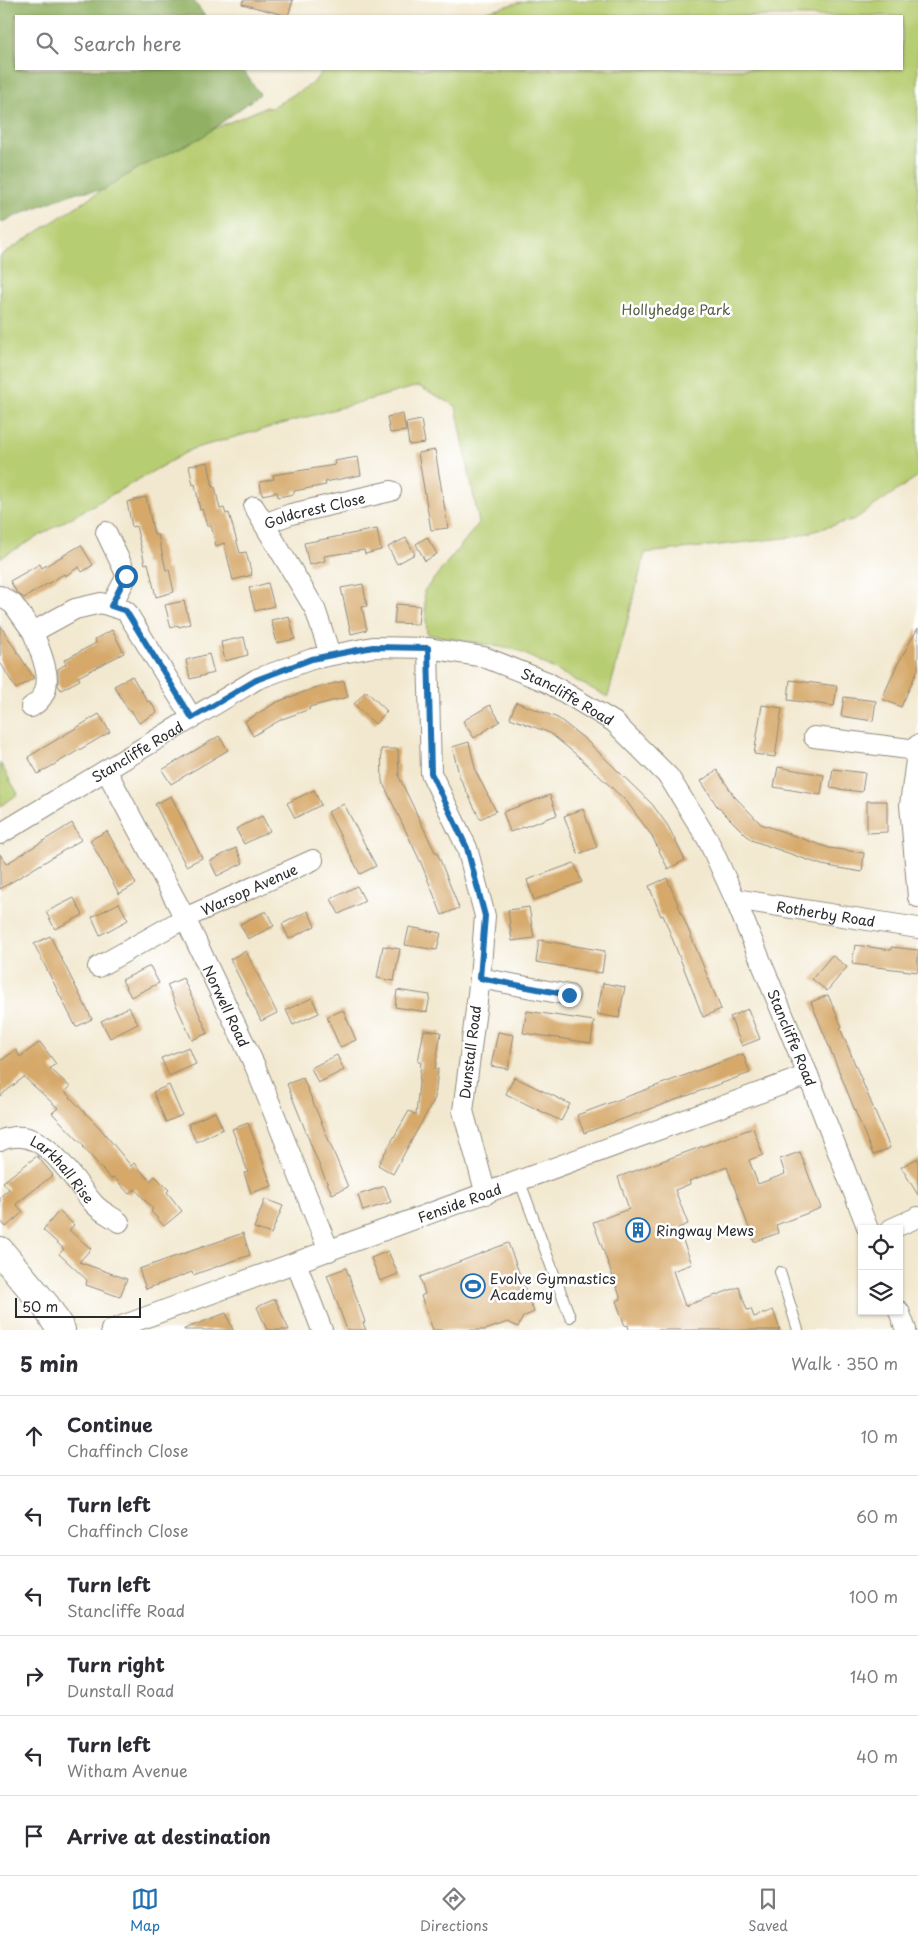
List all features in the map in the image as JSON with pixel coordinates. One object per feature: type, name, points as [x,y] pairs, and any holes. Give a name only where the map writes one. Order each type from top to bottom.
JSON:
[{"type":"main road","points":[[0,1251],[46,1306],[61,1330]]},
{"type":"street","name":"Goldcrest Close","points":[[330,654],[315,609],[264,524],[291,514],[391,491]]},
{"type":"street","points":[[254,507],[264,524]]},
{"type":"street","points":[[106,532],[126,576],[111,606]]},
{"type":"street","points":[[0,596],[13,604],[33,632],[45,664],[48,686],[40,702],[30,708]]},
{"type":"street","points":[[33,632],[74,609],[102,603],[126,611],[192,718]]},
{"type":"street","name":"Stancliffe Road","points":[[0,834],[256,680],[312,659],[373,647],[428,648],[484,657],[547,682],[614,722],[669,777],[708,840],[735,899],[808,1075],[866,1225]]},
{"type":"street","name":"Dunstall Road","points":[[428,648],[431,773],[467,848],[485,916],[480,978],[463,1111],[486,1194]]},
{"type":"street","points":[[814,738],[918,748],[910,805],[918,897]]},
{"type":"street","name":"Norwell Road","points":[[106,770],[185,918],[255,1066],[329,1251]]},
{"type":"street","name":"Warsop Avenue","points":[[98,967],[185,918],[313,860]]},
{"type":"street","name":"Rotherby Road","points":[[735,899],[918,928]]},
{"type":"street","points":[[480,978],[569,995]]},
{"type":"street","name":"Fenside Road","points":[[111,1330],[520,1182],[808,1075]]},
{"type":"street","name":"Larkhall Rise","points":[[0,1141],[23,1136],[41,1144],[68,1168],[95,1205],[119,1222]]},
{"type":"street","points":[[900,1225],[918,1217]]},
{"type":"street","points":[[296,1262],[322,1330]]},
{"type":"street","points":[[900,1315],[906,1330]]},
{"type":"lane","points":[[520,1182],[570,1317]]},
{"type":"lane","points":[[780,1272],[798,1330]]},
{"type":"green space","points":[[0,0],[193,0],[204,15],[15,15],[15,70],[243,70],[260,94],[202,137],[135,170],[104,190],[77,192],[0,223]]},
{"type":"green space","name":"Hollyhedge Park","points":[[528,0],[918,0],[918,476],[855,519],[794,537],[645,553],[608,697],[517,650],[427,634],[424,591],[479,523],[456,406],[418,386],[192,449],[0,558],[0,256],[165,149],[266,107],[271,108],[313,83],[323,70],[903,70],[903,15],[473,15]]},
{"type":"green space","points":[[0,763],[18,794],[0,807]]},
{"type":"building","points":[[243,0],[293,0],[288,15],[242,4]]},
{"type":"building","points":[[403,414],[406,431],[390,433],[387,417]]},
{"type":"building","points":[[421,420],[425,443],[409,445],[406,423]]},
{"type":"building","points":[[435,450],[448,528],[431,530],[418,453]]},
{"type":"building","points":[[358,457],[361,475],[325,482],[326,485],[294,491],[294,494],[278,497],[277,492],[262,495],[260,482],[274,479],[273,475],[335,465],[334,461]]},
{"type":"building","points":[[208,462],[213,488],[215,487],[220,509],[224,508],[226,514],[229,513],[240,553],[246,552],[252,575],[233,580],[224,543],[216,546],[211,525],[207,526],[202,509],[200,510],[189,466]]},
{"type":"building","points":[[146,497],[154,535],[158,535],[166,570],[169,569],[174,592],[156,597],[148,563],[145,564],[136,526],[132,527],[127,502]]},
{"type":"building","points":[[377,529],[381,550],[365,554],[364,550],[324,556],[325,561],[309,565],[304,543]]},
{"type":"building","points":[[427,537],[437,554],[425,561],[416,544]]},
{"type":"building","points":[[406,538],[415,554],[397,564],[388,547]]},
{"type":"building","points":[[81,545],[93,565],[82,572],[79,567],[65,576],[64,574],[24,598],[17,593],[10,581],[40,564],[42,568]]},
{"type":"building","points":[[268,583],[274,606],[255,611],[249,588]]},
{"type":"building","points":[[363,584],[367,606],[362,607],[367,630],[351,634],[341,588]]},
{"type":"building","points":[[184,601],[190,624],[171,628],[165,605]]},
{"type":"building","points":[[396,604],[420,606],[418,624],[394,623]]},
{"type":"building","points":[[289,616],[295,639],[277,643],[271,620]]},
{"type":"building","points":[[0,625],[34,678],[16,689],[0,662]]},
{"type":"building","points":[[918,628],[918,669],[901,707],[882,699],[896,667]]},
{"type":"building","points":[[112,630],[124,653],[78,677],[80,680],[61,690],[58,685],[58,669],[66,664],[64,660],[96,643],[95,639]]},
{"type":"building","points":[[244,637],[248,655],[225,661],[221,642]]},
{"type":"building","points":[[209,654],[214,673],[190,679],[186,660]]},
{"type":"building","points":[[132,676],[148,702],[150,701],[157,712],[139,723],[131,710],[129,711],[114,686]]},
{"type":"building","points":[[790,680],[837,686],[834,706],[788,700]]},
{"type":"building","points":[[344,681],[348,697],[309,707],[310,709],[282,719],[253,736],[245,721],[277,702],[315,688]]},
{"type":"building","points":[[366,691],[387,711],[375,724],[354,704]]},
{"type":"building","points":[[844,697],[876,701],[873,721],[841,716]]},
{"type":"building","points":[[516,702],[558,718],[586,740],[652,804],[668,826],[685,860],[668,869],[652,836],[627,802],[578,756],[550,733],[510,718]]},
{"type":"building","points":[[490,705],[500,721],[474,738],[463,721]]},
{"type":"building","points":[[762,705],[782,708],[775,757],[754,754]]},
{"type":"building","points":[[99,714],[110,732],[38,774],[28,757]]},
{"type":"building","points":[[219,736],[228,750],[171,784],[162,770]]},
{"type":"building","points":[[469,742],[476,772],[496,811],[480,819],[460,778],[452,747]]},
{"type":"building","points":[[381,749],[398,749],[399,777],[435,852],[437,852],[459,908],[442,915],[421,863],[382,781]]},
{"type":"building","points":[[778,767],[824,775],[821,795],[774,787]]},
{"type":"building","points":[[833,769],[865,773],[862,792],[830,788]]},
{"type":"building","points":[[717,770],[734,796],[761,824],[829,848],[864,853],[862,872],[822,865],[751,840],[717,806],[701,781]]},
{"type":"building","points":[[314,790],[321,805],[295,818],[287,803]]},
{"type":"building","points":[[550,795],[557,815],[510,832],[503,812]]},
{"type":"building","points":[[171,796],[202,858],[186,866],[155,804]]},
{"type":"building","points":[[867,801],[887,801],[887,832],[867,833]]},
{"type":"building","points":[[344,804],[376,866],[360,874],[328,812]]},
{"type":"building","points":[[583,809],[597,847],[578,854],[564,816]]},
{"type":"building","points":[[262,816],[270,831],[244,844],[236,829]]},
{"type":"building","points":[[72,823],[81,840],[0,889],[0,854],[6,864]]},
{"type":"building","points":[[107,831],[136,884],[119,894],[90,840]]},
{"type":"building","points":[[236,848],[243,863],[217,876],[210,861]]},
{"type":"building","points":[[574,863],[582,882],[534,900],[527,880]]},
{"type":"building","points":[[667,878],[721,1009],[703,1017],[663,915],[661,916],[649,886]]},
{"type":"building","points":[[357,886],[365,901],[339,914],[331,899]]},
{"type":"building","points":[[74,898],[83,915],[55,929],[46,912]]},
{"type":"building","points":[[119,903],[128,920],[100,935],[92,917]]},
{"type":"building","points":[[529,907],[534,938],[512,941],[508,910]]},
{"type":"building","points":[[266,911],[274,926],[248,939],[240,924]]},
{"type":"building","points":[[308,911],[315,926],[289,939],[282,924]]},
{"type":"building","points":[[409,927],[441,933],[437,950],[405,945]]},
{"type":"building","points":[[50,936],[92,1019],[76,1027],[34,944]]},
{"type":"building","points":[[539,940],[605,951],[602,973],[536,962]]},
{"type":"building","points":[[855,945],[891,950],[891,947],[918,950],[918,972],[852,964]]},
{"type":"building","points":[[383,946],[400,949],[394,981],[377,978]]},
{"type":"building","points":[[246,951],[277,1013],[261,1021],[230,959]]},
{"type":"building","points":[[832,955],[847,967],[827,991],[812,979]]},
{"type":"building","points":[[150,966],[159,983],[131,997],[122,980]]},
{"type":"building","points":[[183,978],[208,1033],[192,1040],[167,985]]},
{"type":"building","points":[[603,983],[625,987],[619,1018],[597,1014]]},
{"type":"building","points":[[397,990],[430,995],[427,1012],[395,1007]]},
{"type":"building","points":[[828,995],[890,1148],[873,1155],[811,1002]]},
{"type":"building","points":[[312,998],[319,1013],[293,1025],[286,1010]]},
{"type":"building","points":[[129,1007],[138,1024],[110,1038],[101,1021]]},
{"type":"building","points":[[748,1009],[760,1039],[742,1046],[730,1017]]},
{"type":"building","points":[[343,1010],[356,1040],[340,1047],[327,1017]]},
{"type":"building","points":[[527,1011],[594,1021],[591,1043],[523,1033]]},
{"type":"building","points":[[424,1030],[441,1032],[435,1069],[438,1069],[435,1098],[393,1174],[378,1165],[409,1111],[416,1115],[421,1062],[418,1062]]},
{"type":"building","points":[[498,1032],[514,1035],[508,1069],[491,1066]]},
{"type":"building","points":[[40,1042],[56,1064],[50,1068],[70,1087],[65,1092],[100,1128],[131,1166],[134,1163],[150,1181],[155,1176],[169,1190],[167,1192],[182,1211],[164,1226],[151,1211],[153,1209],[135,1189],[129,1194],[114,1177],[111,1179],[84,1146],[52,1113],[58,1108],[24,1077],[0,1096],[0,1061],[16,1050],[20,1057]]},
{"type":"building","points":[[189,1047],[196,1064],[169,1076],[161,1058]]},
{"type":"building","points":[[743,1054],[750,1073],[584,1133],[577,1115]]},
{"type":"building","points":[[337,1055],[344,1070],[318,1083],[311,1068]]},
{"type":"building","points":[[514,1077],[570,1104],[561,1121],[506,1094]]},
{"type":"building","points":[[303,1078],[348,1187],[332,1194],[287,1084]]},
{"type":"building","points":[[169,1085],[182,1115],[166,1122],[153,1092]]},
{"type":"building","points":[[215,1112],[223,1129],[196,1142],[188,1124]]},
{"type":"building","points":[[248,1123],[272,1186],[251,1193],[244,1173],[248,1172],[232,1129]]},
{"type":"building","name":"Ringway Mews","points":[[753,1128],[763,1155],[749,1160],[758,1184],[785,1174],[780,1159],[800,1152],[821,1208],[776,1225],[778,1233],[754,1242],[727,1167],[689,1181],[690,1184],[675,1190],[688,1224],[678,1228],[692,1264],[673,1271],[685,1306],[739,1287],[747,1310],[751,1309],[754,1317],[773,1310],[780,1330],[629,1330],[628,1325],[625,1326],[616,1301],[621,1299],[593,1222],[629,1209],[618,1177]]},
{"type":"building","points":[[37,1156],[53,1175],[16,1204],[23,1212],[6,1227],[0,1220],[0,1197],[9,1189],[3,1182]]},
{"type":"building","points":[[918,1158],[918,1195],[901,1167]]},
{"type":"building","points":[[385,1186],[391,1202],[363,1211],[358,1195]]},
{"type":"building","points":[[265,1199],[283,1206],[271,1234],[254,1228]]},
{"type":"building","points":[[59,1211],[74,1225],[69,1230],[91,1249],[79,1262],[127,1279],[120,1297],[86,1285],[87,1280],[59,1254],[64,1249],[43,1230]]},
{"type":"building","points":[[243,1233],[250,1255],[193,1275],[192,1272],[146,1289],[139,1269]]},
{"type":"building","name":"Evolve Gymnastics Academy","points":[[508,1243],[534,1312],[523,1317],[518,1327],[508,1322],[485,1330],[433,1330],[421,1296],[425,1294],[420,1277]]},
{"type":"building","points":[[388,1251],[398,1274],[380,1281],[371,1258]]},
{"type":"building","points":[[346,1268],[365,1322],[363,1323],[366,1330],[347,1330],[327,1275]]},
{"type":"building","points":[[275,1299],[289,1330],[267,1330],[257,1307]]},
{"type":"building","points":[[226,1313],[233,1330],[184,1330],[184,1329]]},
{"type":"place","name":"Ringway Mews","points":[[638,1230]]},
{"type":"place","name":"Evolve Gymnastics Academy","points":[[473,1286]]},
{"type":"route","points":[[126,576],[111,606],[126,611],[192,718],[256,680],[312,659],[373,647],[428,648],[431,773],[467,848],[485,916],[480,978],[569,995]]}]
